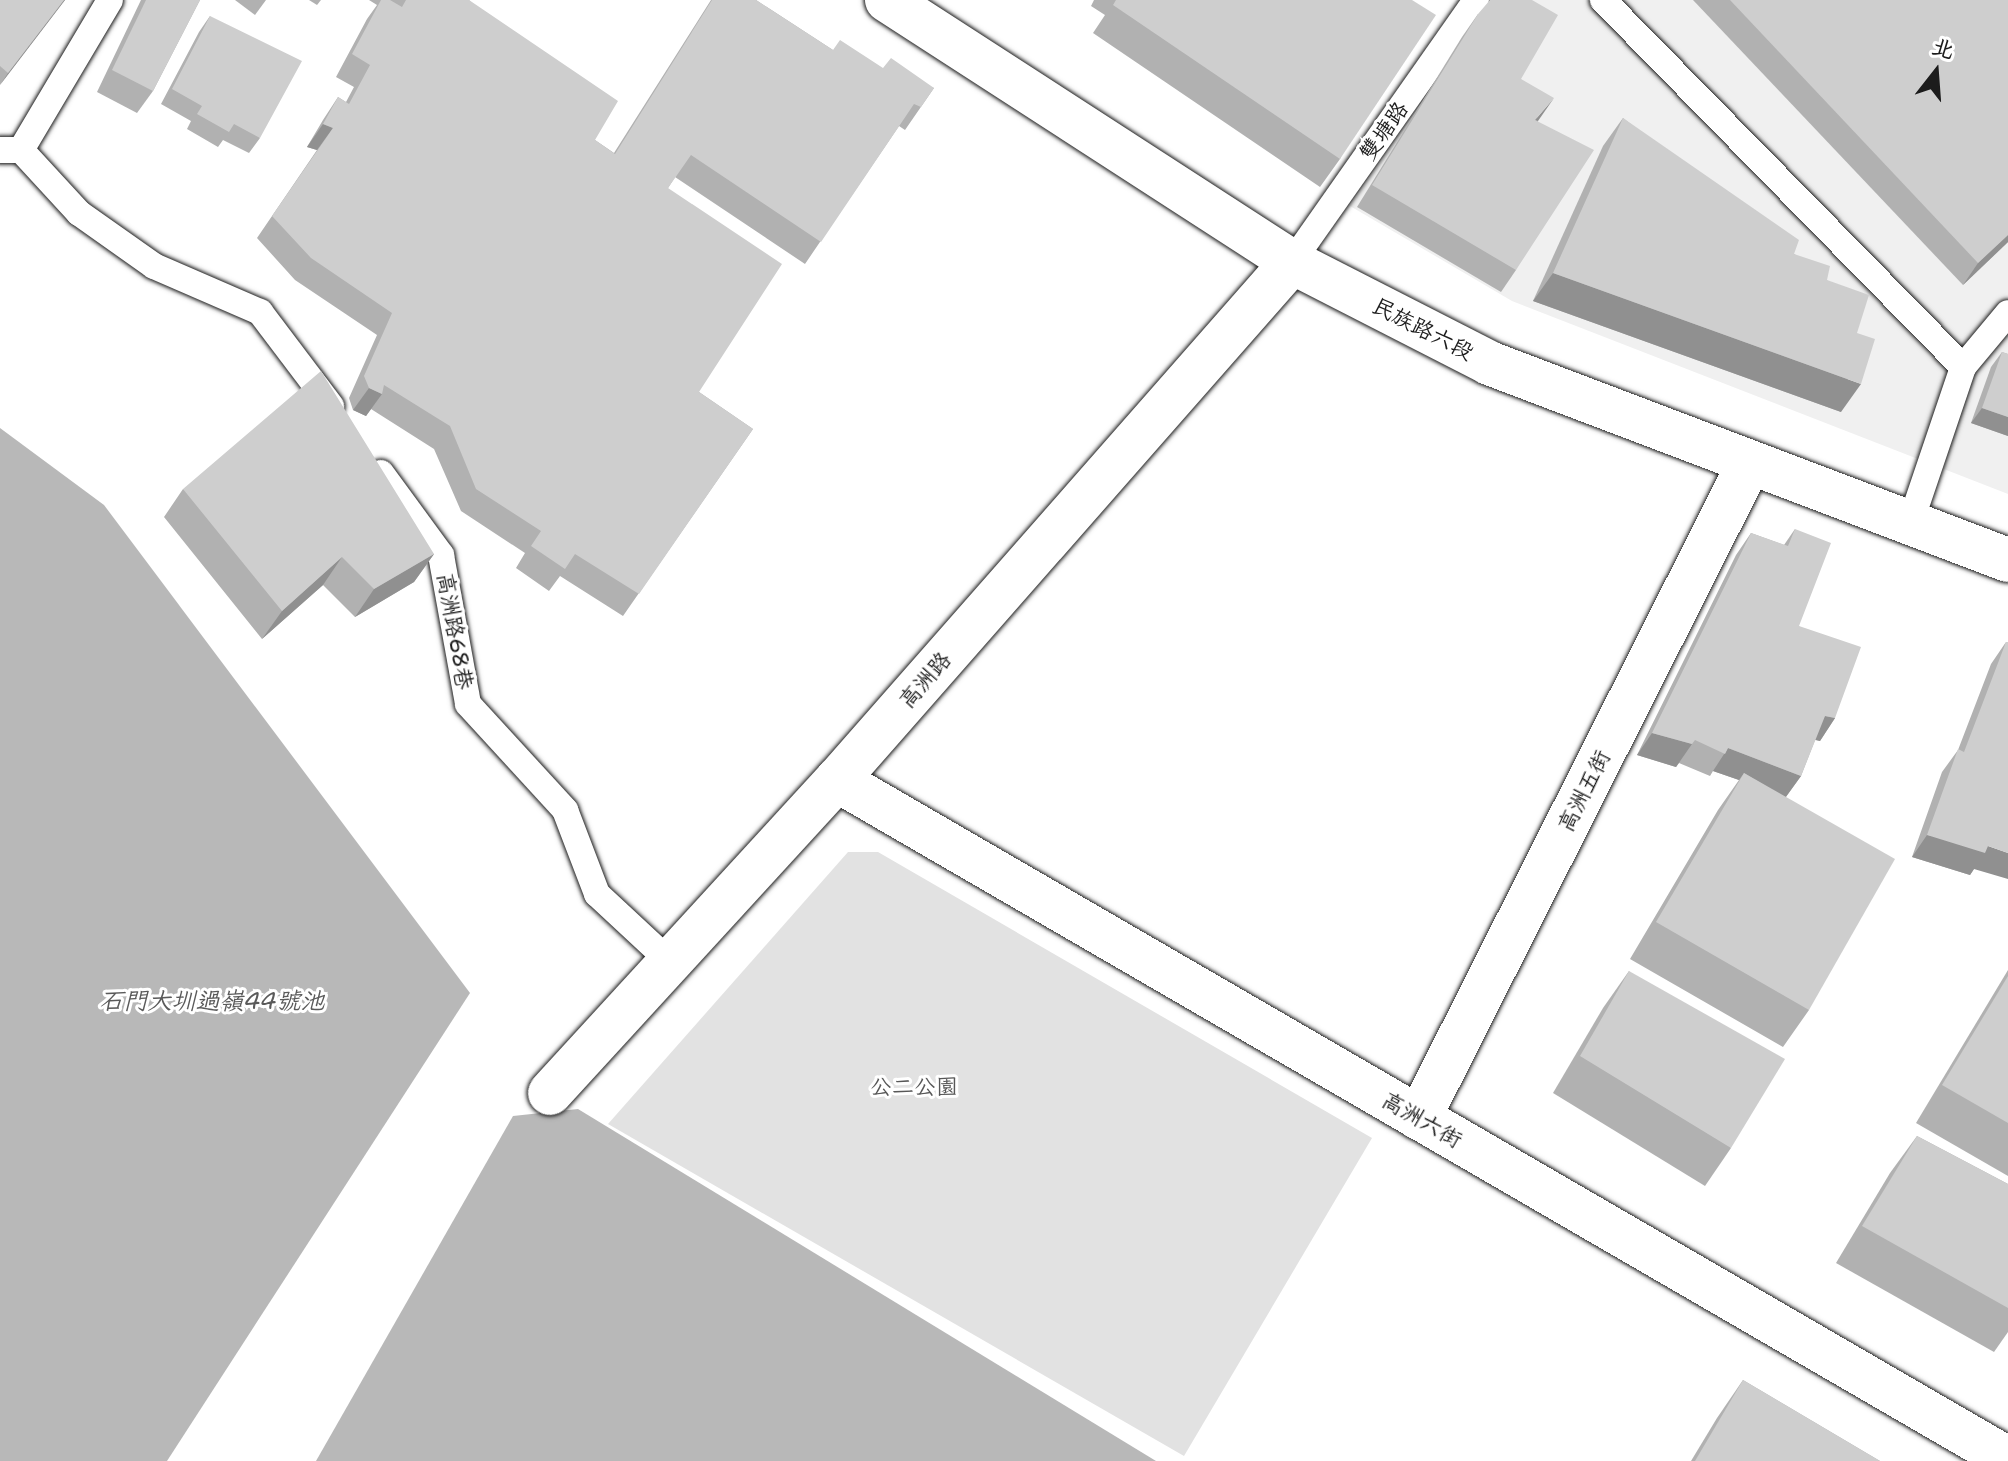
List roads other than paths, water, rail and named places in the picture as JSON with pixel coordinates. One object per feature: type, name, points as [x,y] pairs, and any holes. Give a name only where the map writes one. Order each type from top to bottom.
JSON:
[{"type":"street","name":"民族路六段","points":[[887,0],[1292,262],[1489,363],[2008,560]]},
{"type":"street","name":"高洲路","points":[[550,1093],[837,780],[1292,262]]},
{"type":"street","name":"高洲五街","points":[[1419,1118],[1749,464]]},
{"type":"street","name":"高洲六街","points":[[837,780],[2008,1459]]},
{"type":"lane","points":[[110,0],[10,150],[79,213],[154,266],[260,312],[349,430]]},
{"type":"lane","name":"雙塘路","points":[[1292,262],[1476,0]]},
{"type":"lane","points":[[1603,0],[1963,367]]},
{"type":"lane","points":[[1911,521],[1963,367],[2008,313]]},
{"type":"lane","name":"高洲路68巷","points":[[367,455],[441,555],[468,704],[565,810],[597,894],[669,961]]},
{"type":"water","name":"石門大圳過嶺44號池","points":[[0,428],[104,505],[470,993],[167,1461],[0,1461]]},
{"type":"water","points":[[578,1109],[1156,1461],[316,1461],[513,1116]]},
{"type":"park label","name":"公二公園","points":[[914,1087]]}]
